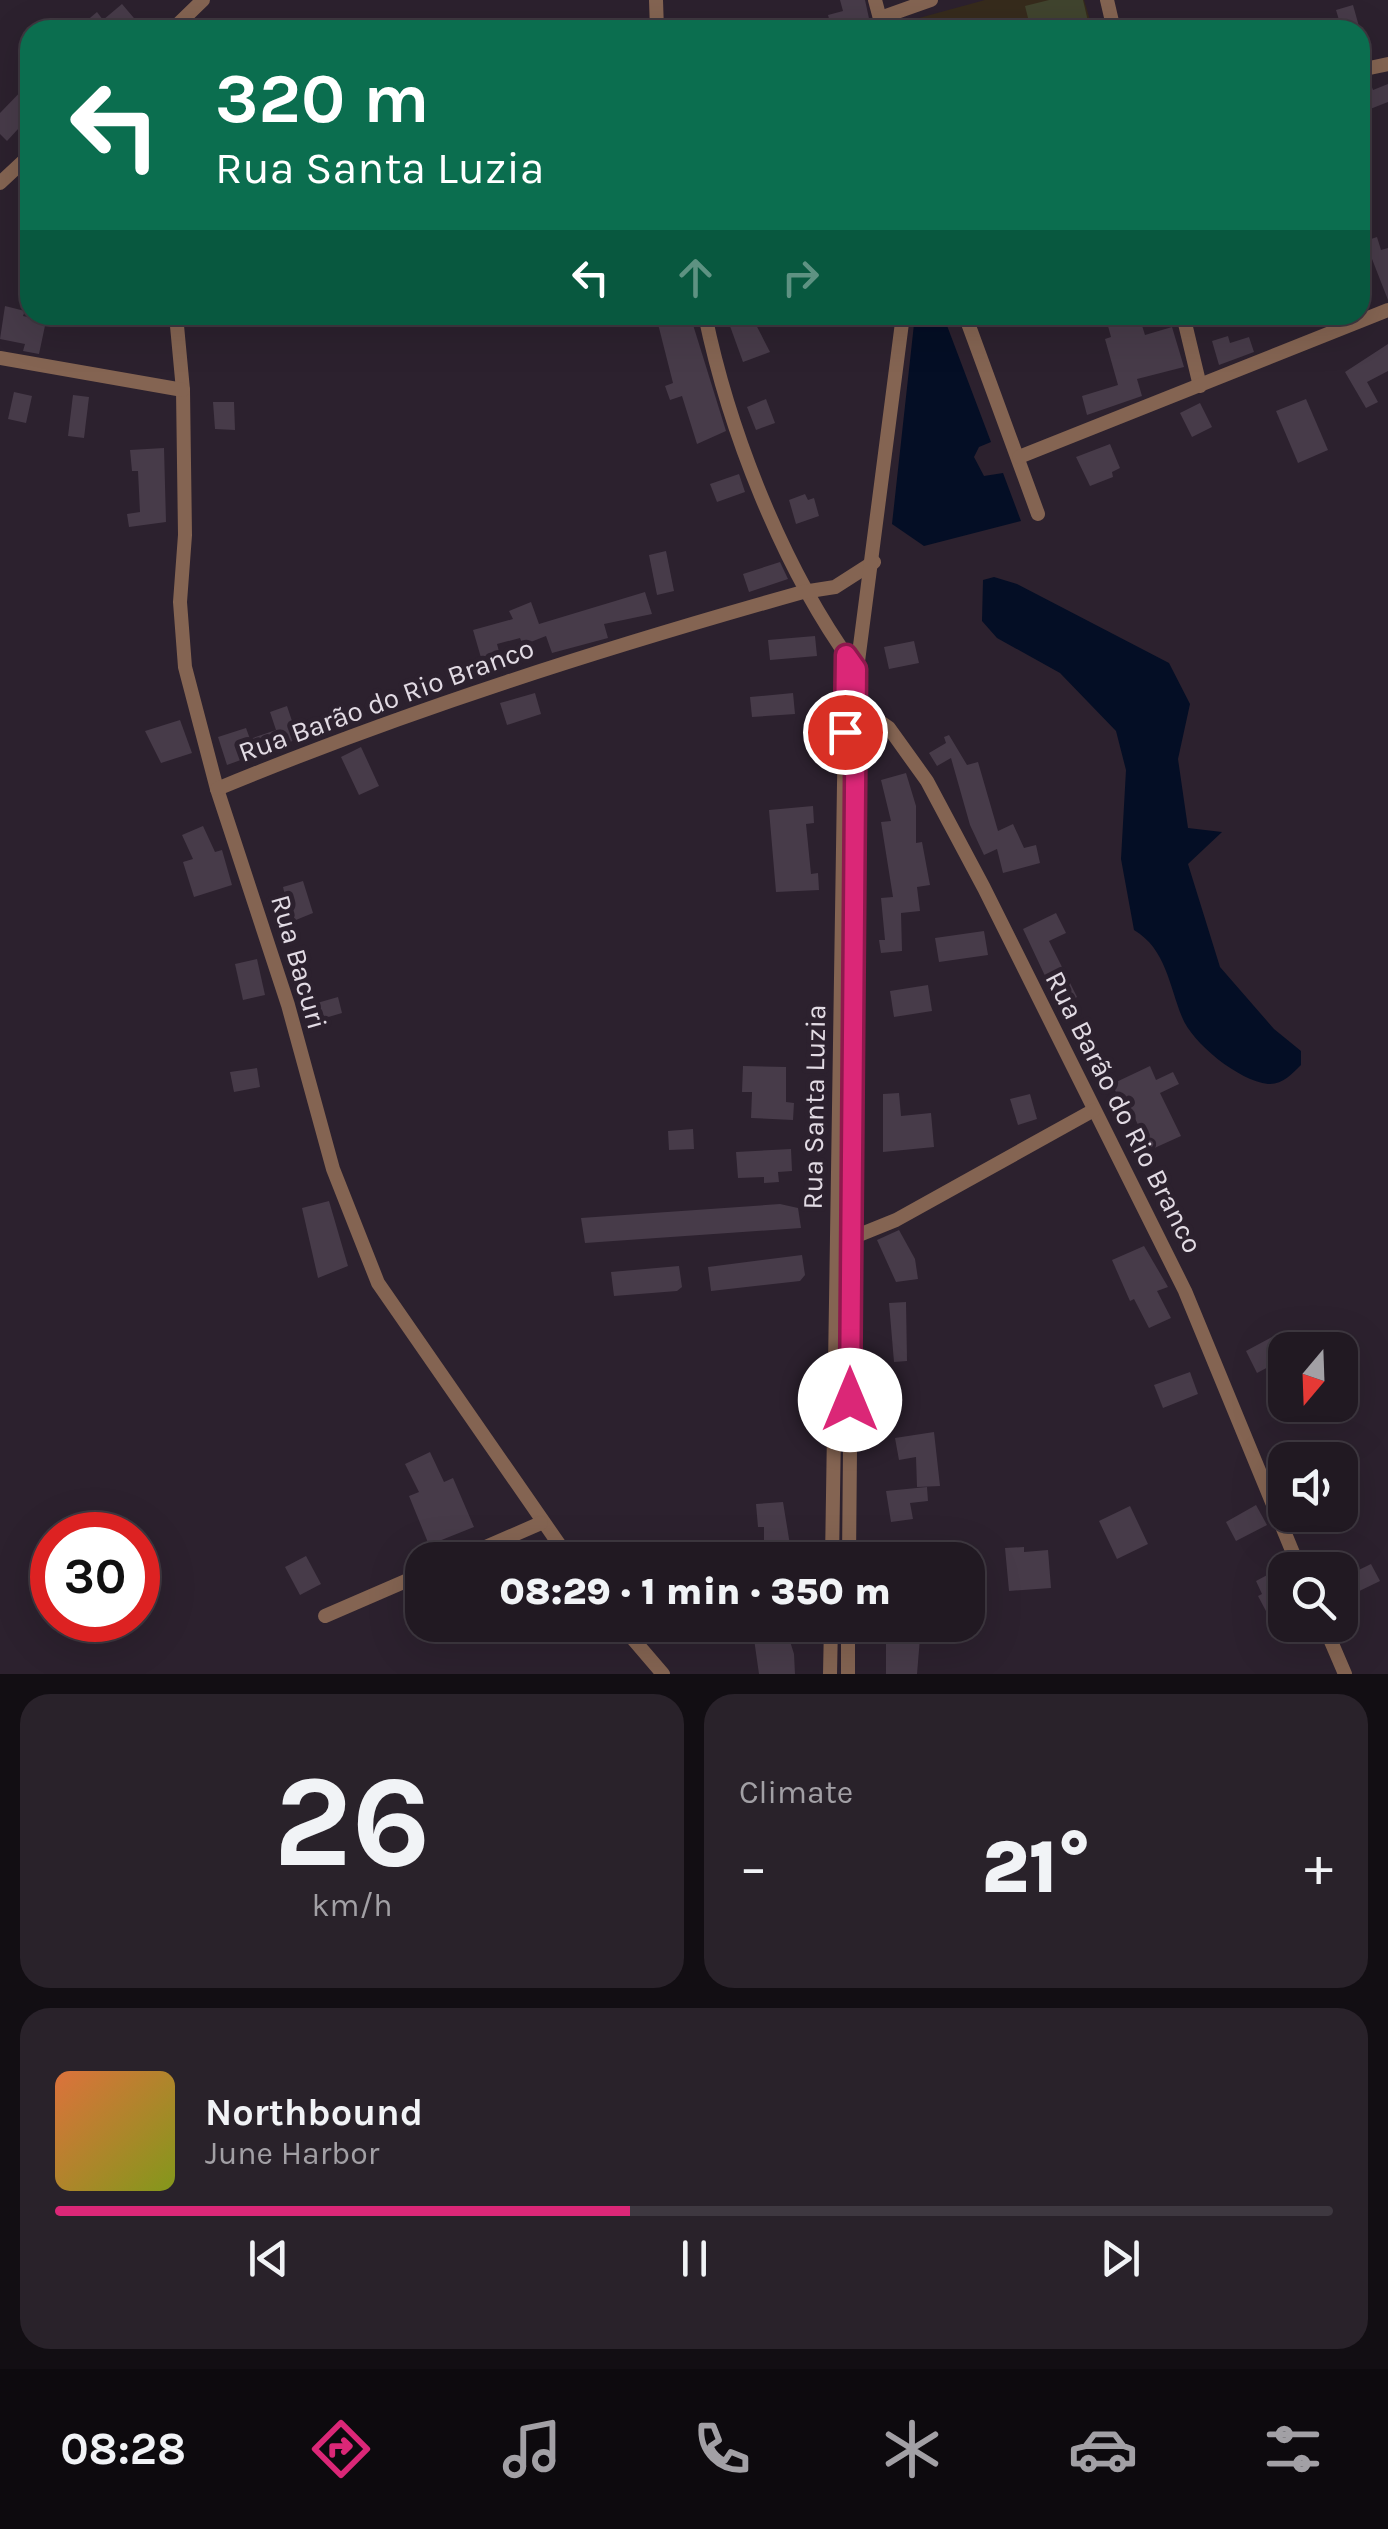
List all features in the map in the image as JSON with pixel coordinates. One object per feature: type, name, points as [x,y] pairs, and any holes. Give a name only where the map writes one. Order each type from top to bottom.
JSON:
[{"type":"street","points":[[182,20],[203,0]]},
{"type":"street","points":[[890,20],[931,0]]},
{"type":"street","points":[[187,20],[190,12]]},
{"type":"street","points":[[0,183],[20,164]]},
{"type":"street","name":"Rua Bacuri","points":[[177,325],[183,390],[180,602],[185,668],[217,790],[288,1005],[323,1138],[363,1253],[378,1283],[556,1542]]},
{"type":"street","points":[[707,325],[744,442],[803,592],[856,669]]},
{"type":"street","name":"Rua Santa Luzia","points":[[849,1542],[856,669],[874,562],[902,325]]},
{"type":"street","points":[[969,325],[1038,514]]},
{"type":"street","points":[[1185,325],[1200,386]]},
{"type":"street","points":[[1019,458],[1351,325]]},
{"type":"street","points":[[0,358],[183,390]]},
{"type":"street","name":"Rua Barão do Rio Branco","points":[[217,790],[327,744],[588,653],[803,592],[835,587],[874,562]]},
{"type":"street","name":"Rua Santa Luzia","points":[[832,1542],[846,655]]},
{"type":"street","name":"Rua Barão do Rio Branco","points":[[856,706],[889,728],[927,781],[1186,1292],[1293,1552]]},
{"type":"street","points":[[837,1230],[852,1241],[1094,1110]]},
{"type":"street","points":[[497,1542],[541,1523]]},
{"type":"street","points":[[325,1616],[405,1581]]},
{"type":"street","points":[[636,1642],[663,1674]]},
{"type":"street","points":[[830,1674],[831,1642]]},
{"type":"street","points":[[848,1642],[848,1674]]},
{"type":"street","points":[[1331,1642],[1344,1674]]},
{"type":"shaded area","points":[[985,0],[1084,0],[1090,20],[912,20]]},
{"type":"green space","points":[[1049,0],[1083,0],[1088,20],[1028,20],[1025,6]]},
{"type":"water","points":[[914,325],[947,325],[991,442],[979,447],[974,457],[984,476],[1003,473],[1021,521],[924,546],[892,524]]},
{"type":"water","points":[[994,577],[1017,584],[1169,663],[1190,704],[1178,759],[1188,828],[1222,832],[1188,864],[1220,967],[1274,1029],[1301,1051],[1301,1065],[1282,1081],[1268,1084],[1244,1076],[1206,1049],[1187,1027],[1160,957],[1134,930],[1121,859],[1126,770],[1116,731],[1060,673],[997,638],[982,621],[983,580]]},
{"type":"building","points":[[840,0],[865,0],[869,20],[829,20],[828,15],[843,11]]},
{"type":"building","points":[[122,4],[136,20],[103,20]]},
{"type":"building","points":[[1353,5],[1357,20],[1339,20],[1336,10]]},
{"type":"building","points":[[1370,82],[1373,90],[1388,84],[1388,102],[1370,109]]},
{"type":"building","points":[[20,92],[20,127],[7,141],[0,134],[0,113]]},
{"type":"building","points":[[1377,237],[1381,250],[1388,248],[1388,300],[1370,254],[1370,239]]},
{"type":"building","points":[[5,306],[20,310],[20,325],[45,325],[39,354],[23,351],[25,344],[0,339]]},
{"type":"building","points":[[658,325],[693,325],[726,431],[697,444],[682,396],[670,400],[665,386],[673,383]]},
{"type":"building","points":[[730,325],[756,325],[770,352],[743,362]]},
{"type":"building","points":[[1142,325],[1145,335],[1172,327],[1184,367],[1137,379],[1142,396],[1087,415],[1082,396],[1118,385],[1105,339],[1111,337],[1108,326]]},
{"type":"building","points":[[1228,336],[1230,343],[1249,337],[1254,352],[1219,365],[1212,341]]},
{"type":"building","points":[[1388,344],[1388,371],[1367,382],[1378,402],[1366,408],[1345,372]]},
{"type":"building","points":[[14,392],[32,396],[26,423],[8,419]]},
{"type":"building","points":[[73,395],[89,397],[84,438],[68,436]]},
{"type":"building","points":[[766,399],[775,423],[756,430],[747,407]]},
{"type":"building","points":[[1306,399],[1328,450],[1298,463],[1276,411]]},
{"type":"building","points":[[213,402],[234,402],[235,430],[215,429]]},
{"type":"building","points":[[1200,403],[1212,427],[1192,437],[1180,413]]},
{"type":"building","points":[[1110,444],[1120,468],[1112,472],[1113,477],[1090,486],[1076,457]]},
{"type":"building","points":[[164,448],[166,522],[129,527],[127,514],[140,512],[138,471],[132,471],[130,450]]},
{"type":"building","points":[[739,474],[745,492],[717,502],[710,484]]},
{"type":"building","points":[[805,494],[808,500],[814,498],[819,516],[796,524],[789,500]]},
{"type":"building","points":[[666,551],[674,591],[657,595],[649,555]]},
{"type":"building","points":[[780,562],[788,579],[749,592],[743,574]]},
{"type":"building","points":[[645,592],[652,614],[604,624],[608,638],[552,653],[546,636],[523,645],[520,638],[497,644],[502,663],[484,668],[473,630],[513,619],[509,611],[531,602],[539,624]]},
{"type":"building","points":[[815,636],[817,656],[770,660],[768,640]]},
{"type":"building","points":[[914,641],[919,663],[889,669],[884,647]]},
{"type":"building","points":[[535,693],[541,714],[507,725],[500,703]]},
{"type":"building","points":[[793,693],[795,714],[752,717],[750,697]]},
{"type":"building","points":[[287,706],[298,739],[227,765],[218,737],[246,728],[250,739],[276,730],[270,712]]},
{"type":"building","points":[[180,720],[192,753],[161,763],[145,731]]},
{"type":"building","points":[[949,735],[967,765],[978,762],[998,831],[1013,824],[1024,848],[1036,845],[1040,863],[1003,873],[997,849],[984,855],[970,825],[951,758],[937,766],[929,753],[946,743],[944,737]]},
{"type":"building","points":[[361,747],[379,786],[359,795],[341,757]]},
{"type":"building","points":[[906,773],[916,806],[916,843],[922,842],[930,885],[917,887],[920,911],[901,913],[902,951],[881,953],[879,940],[885,940],[881,898],[893,897],[881,822],[891,821],[881,780]]},
{"type":"building","points":[[813,806],[814,823],[806,824],[811,874],[818,873],[819,890],[776,892],[769,810]]},
{"type":"building","points":[[203,826],[215,852],[222,850],[232,885],[194,897],[183,862],[193,859],[182,835]]},
{"type":"building","points":[[303,881],[313,913],[291,922],[283,887]]},
{"type":"building","points":[[1056,913],[1066,933],[1049,941],[1077,997],[1065,1004],[1051,976],[1046,978],[1023,929]]},
{"type":"building","points":[[984,931],[988,955],[939,962],[935,938]]},
{"type":"building","points":[[257,959],[265,995],[243,1000],[235,964]]},
{"type":"building","points":[[928,985],[932,1011],[894,1017],[890,991]]},
{"type":"building","points":[[338,997],[342,1013],[308,1023],[303,1007]]},
{"type":"building","points":[[743,1066],[786,1067],[786,1102],[794,1103],[793,1120],[751,1118],[752,1092],[742,1092]]},
{"type":"building","points":[[1150,1066],[1156,1080],[1173,1072],[1179,1084],[1160,1093],[1181,1136],[1150,1150],[1130,1108],[1125,1110],[1112,1084]]},
{"type":"building","points":[[257,1068],[260,1087],[234,1092],[230,1072]]},
{"type":"building","points":[[899,1093],[901,1116],[931,1113],[934,1147],[883,1152],[883,1094]]},
{"type":"building","points":[[1030,1094],[1037,1119],[1018,1125],[1010,1099]]},
{"type":"building","points":[[693,1129],[694,1149],[669,1150],[668,1131]]},
{"type":"building","points":[[791,1149],[792,1171],[778,1172],[779,1182],[764,1183],[764,1177],[738,1178],[736,1152]]},
{"type":"building","points":[[329,1201],[348,1266],[318,1278],[302,1208]]},
{"type":"building","points":[[780,1204],[798,1208],[801,1228],[585,1243],[581,1218]]},
{"type":"building","points":[[899,1230],[915,1259],[918,1279],[896,1282],[877,1240]]},
{"type":"building","points":[[1144,1246],[1168,1287],[1157,1291],[1171,1318],[1149,1328],[1134,1299],[1130,1301],[1112,1260]]},
{"type":"building","points":[[802,1255],[805,1275],[800,1281],[711,1291],[708,1267]]},
{"type":"building","points":[[679,1266],[682,1287],[677,1291],[614,1296],[611,1272]]},
{"type":"building","points":[[906,1302],[907,1361],[894,1362],[889,1303]]},
{"type":"building","points":[[1268,1339],[1268,1367],[1257,1373],[1246,1351]]},
{"type":"building","points":[[1190,1372],[1198,1394],[1163,1408],[1154,1385]]},
{"type":"building","points":[[934,1432],[940,1486],[917,1487],[916,1457],[899,1460],[895,1438]]},
{"type":"building","points":[[430,1452],[444,1482],[453,1478],[474,1527],[428,1542],[409,1496],[419,1492],[405,1464]]},
{"type":"building","points":[[927,1487],[928,1501],[910,1503],[913,1519],[891,1522],[886,1491]]},
{"type":"building","points":[[783,1502],[790,1542],[764,1542],[764,1527],[758,1527],[756,1504]]},
{"type":"building","points":[[1256,1505],[1267,1525],[1236,1541],[1226,1522]]},
{"type":"building","points":[[1130,1506],[1148,1544],[1117,1559],[1099,1521]]},
{"type":"building","points":[[1024,1547],[1024,1552],[1048,1550],[1051,1588],[1009,1591],[1005,1548]]},
{"type":"building","points":[[306,1556],[321,1584],[300,1595],[285,1567]]},
{"type":"building","points":[[1371,1564],[1380,1581],[1358,1592],[1358,1570]]},
{"type":"building","points":[[1268,1575],[1267,1613],[1258,1596],[1262,1594],[1256,1581]]},
{"type":"building","points":[[754,1642],[790,1642],[795,1674],[759,1674]]},
{"type":"building","points":[[886,1642],[920,1642],[917,1674],[886,1674]]},
{"type":"route","points":[[845,732],[846,655],[856,669],[850,1400]]}]
